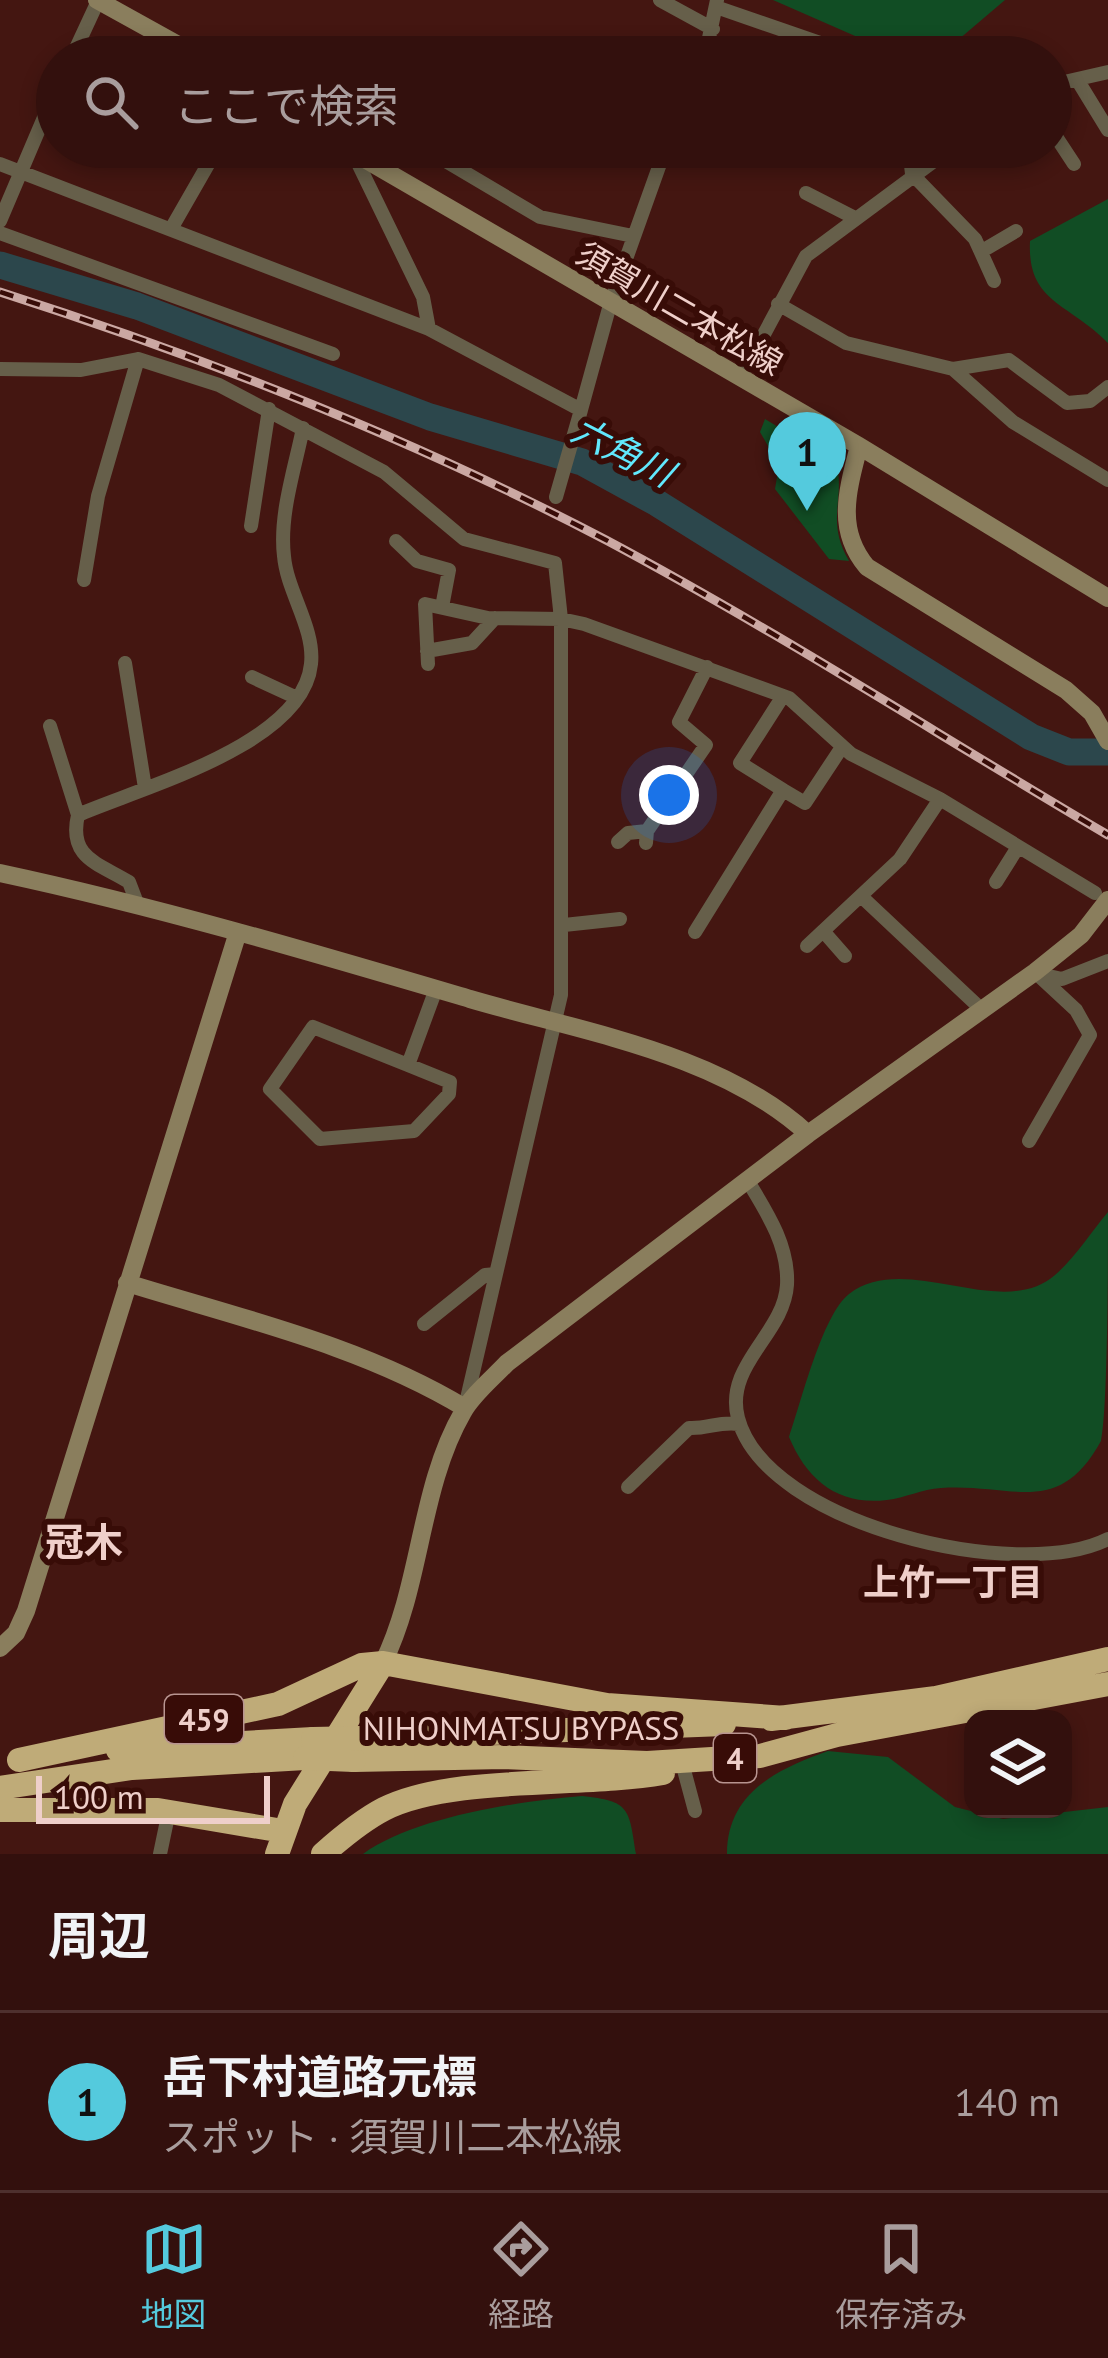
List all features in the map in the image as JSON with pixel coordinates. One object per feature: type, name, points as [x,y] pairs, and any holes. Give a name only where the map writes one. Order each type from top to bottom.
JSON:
[{"type":"highway","name":"NIHONMATSU BYPASS","points":[[357,1749],[786,1718],[936,1698],[1108,1660]]},
{"type":"highway","points":[[0,1810],[169,1811],[280,1842],[382,1663],[607,1705],[786,1718]]},
{"type":"highway","name":"459","points":[[9,1762],[278,1704],[362,1665],[382,1663]]},
{"type":"highway","name":"NIHONMATSU BYPASS","points":[[9,1762],[208,1741],[647,1762],[760,1756],[837,1736],[1108,1684]]},
{"type":"highway","name":"NIHONMATSU BYPASS","points":[[0,1787],[309,1749]]},
{"type":"highway","points":[[323,1854],[354,1827],[388,1807],[454,1791],[614,1782],[760,1756]]},
{"type":"street","points":[[82,36],[98,0],[162,36]]},
{"type":"street","points":[[661,0],[713,29]]},
{"type":"street","points":[[711,36],[717,3],[805,36]]},
{"type":"street","points":[[1072,82],[1108,72]]},
{"type":"street","points":[[1078,81],[1108,130]]},
{"type":"street","points":[[0,221],[36,133]]},
{"type":"street","points":[[0,164],[429,329],[580,410]]},
{"type":"street","points":[[171,229],[206,168]]},
{"type":"street","points":[[357,168],[423,296],[429,329]]},
{"type":"street","name":"須賀川二本松線","points":[[379,168],[860,446],[1108,598]]},
{"type":"street","points":[[457,168],[540,217],[633,236]]},
{"type":"street","points":[[556,497],[611,301],[658,168]]},
{"type":"street","points":[[911,168],[982,251],[994,281]]},
{"type":"street","points":[[741,377],[800,262],[921,168]]},
{"type":"street","points":[[806,194],[854,217]]},
{"type":"street","points":[[982,251],[1016,231]]},
{"type":"street","points":[[0,233],[333,354]]},
{"type":"street","points":[[778,304],[846,343],[953,369],[1009,360],[1067,403],[1090,401],[1108,387]]},
{"type":"street","points":[[0,369],[80,370],[138,359],[219,385],[384,472],[464,539],[555,563],[561,619],[564,925],[556,1024],[465,1408],[443,1462],[398,1633],[382,1663]]},
{"type":"street","points":[[84,580],[98,496],[138,359]]},
{"type":"street","points":[[953,369],[1013,422],[1108,480]]},
{"type":"street","points":[[250,526],[269,410]]},
{"type":"street","points":[[78,815],[238,749],[296,697],[308,677],[310,654],[283,550],[303,428]]},
{"type":"street","points":[[860,446],[846,525],[851,545],[867,567],[1066,690],[1106,736]]},
{"type":"street","points":[[396,541],[417,561],[449,570],[442,607]]},
{"type":"street","points":[[465,1408],[532,1340],[1035,972],[1081,935],[1102,897],[842,747],[804,708],[707,667],[561,619],[495,619],[425,604],[427,658],[472,643],[495,619]]},
{"type":"street","points":[[124,663],[146,788]]},
{"type":"street","points":[[617,842],[628,833],[647,837],[706,745],[679,722],[707,667]]},
{"type":"street","points":[[252,677],[296,697]]},
{"type":"street","points":[[783,696],[740,763],[805,802],[842,747]]},
{"type":"street","points":[[50,726],[78,815],[74,840],[81,854],[129,882],[137,903]]},
{"type":"street","points":[[694,932],[783,790]]},
{"type":"street","points":[[807,946],[900,860],[940,800]]},
{"type":"street","points":[[996,882],[1018,847]]},
{"type":"street","points":[[0,874],[137,903],[556,1024],[719,1078],[780,1110],[808,1135]]},
{"type":"street","points":[[863,898],[980,1008]]},
{"type":"street","points":[[564,925],[620,919]]},
{"type":"street","points":[[0,1648],[16,1633],[26,1611],[238,932]]},
{"type":"street","points":[[824,932],[845,956]]},
{"type":"street","points":[[1035,972],[1062,979],[1108,961]]},
{"type":"street","points":[[1029,1141],[1090,1035],[1076,1010],[1035,972]]},
{"type":"street","points":[[408,1065],[436,989]]},
{"type":"street","points":[[313,1028],[408,1065],[450,1082],[449,1094],[414,1131],[320,1139],[270,1089],[313,1028]]},
{"type":"street","points":[[749,1184],[782,1247],[787,1287],[774,1322],[739,1379],[739,1424],[780,1478],[842,1515],[943,1547],[1042,1553],[1081,1550],[1108,1539]]},
{"type":"street","points":[[424,1324],[485,1275],[496,1274]]},
{"type":"street","points":[[127,1283],[357,1357],[408,1376],[465,1408]]},
{"type":"street","points":[[628,1487],[689,1428],[704,1429],[718,1420],[739,1424]]},
{"type":"street","points":[[684,1770],[695,1811]]},
{"type":"street","points":[[160,1854],[169,1811]]},
{"type":"green space","points":[[773,0],[1005,0],[963,36],[855,36]]},
{"type":"green space","points":[[1108,199],[1108,343],[1043,290],[1031,262],[1030,241]]},
{"type":"green space","points":[[765,419],[836,462],[838,533],[849,561],[829,559],[775,489],[779,465],[760,432]]},
{"type":"green space","points":[[1108,1212],[1101,1441],[1068,1481],[1032,1492],[941,1488],[869,1501],[826,1487],[805,1466],[789,1437],[821,1340],[849,1294],[872,1282],[898,1279],[1008,1292],[1033,1288],[1062,1268]]},
{"type":"green space","points":[[828,1751],[888,1757],[964,1809],[964,1818],[1072,1818],[1072,1811],[1108,1807],[1108,1854],[727,1854],[729,1833],[746,1799],[791,1766]]},
{"type":"green space","points":[[582,1796],[610,1801],[624,1810],[636,1854],[363,1854],[438,1821]]},
{"type":"waterway","name":"六角川","points":[[0,265],[137,306],[430,417],[582,462],[657,503],[1031,737],[1069,752],[1108,752]]},
{"type":"railway","points":[[0,292],[155,344],[308,403],[533,503],[733,611],[1108,835]]},
{"type":"place","name":"岳下村道路元標","points":[[807,511]]},
{"type":"district","name":"冠木","points":[[84,1541]]},
{"type":"district","name":"上竹一丁目","points":[[953,1581]]}]
